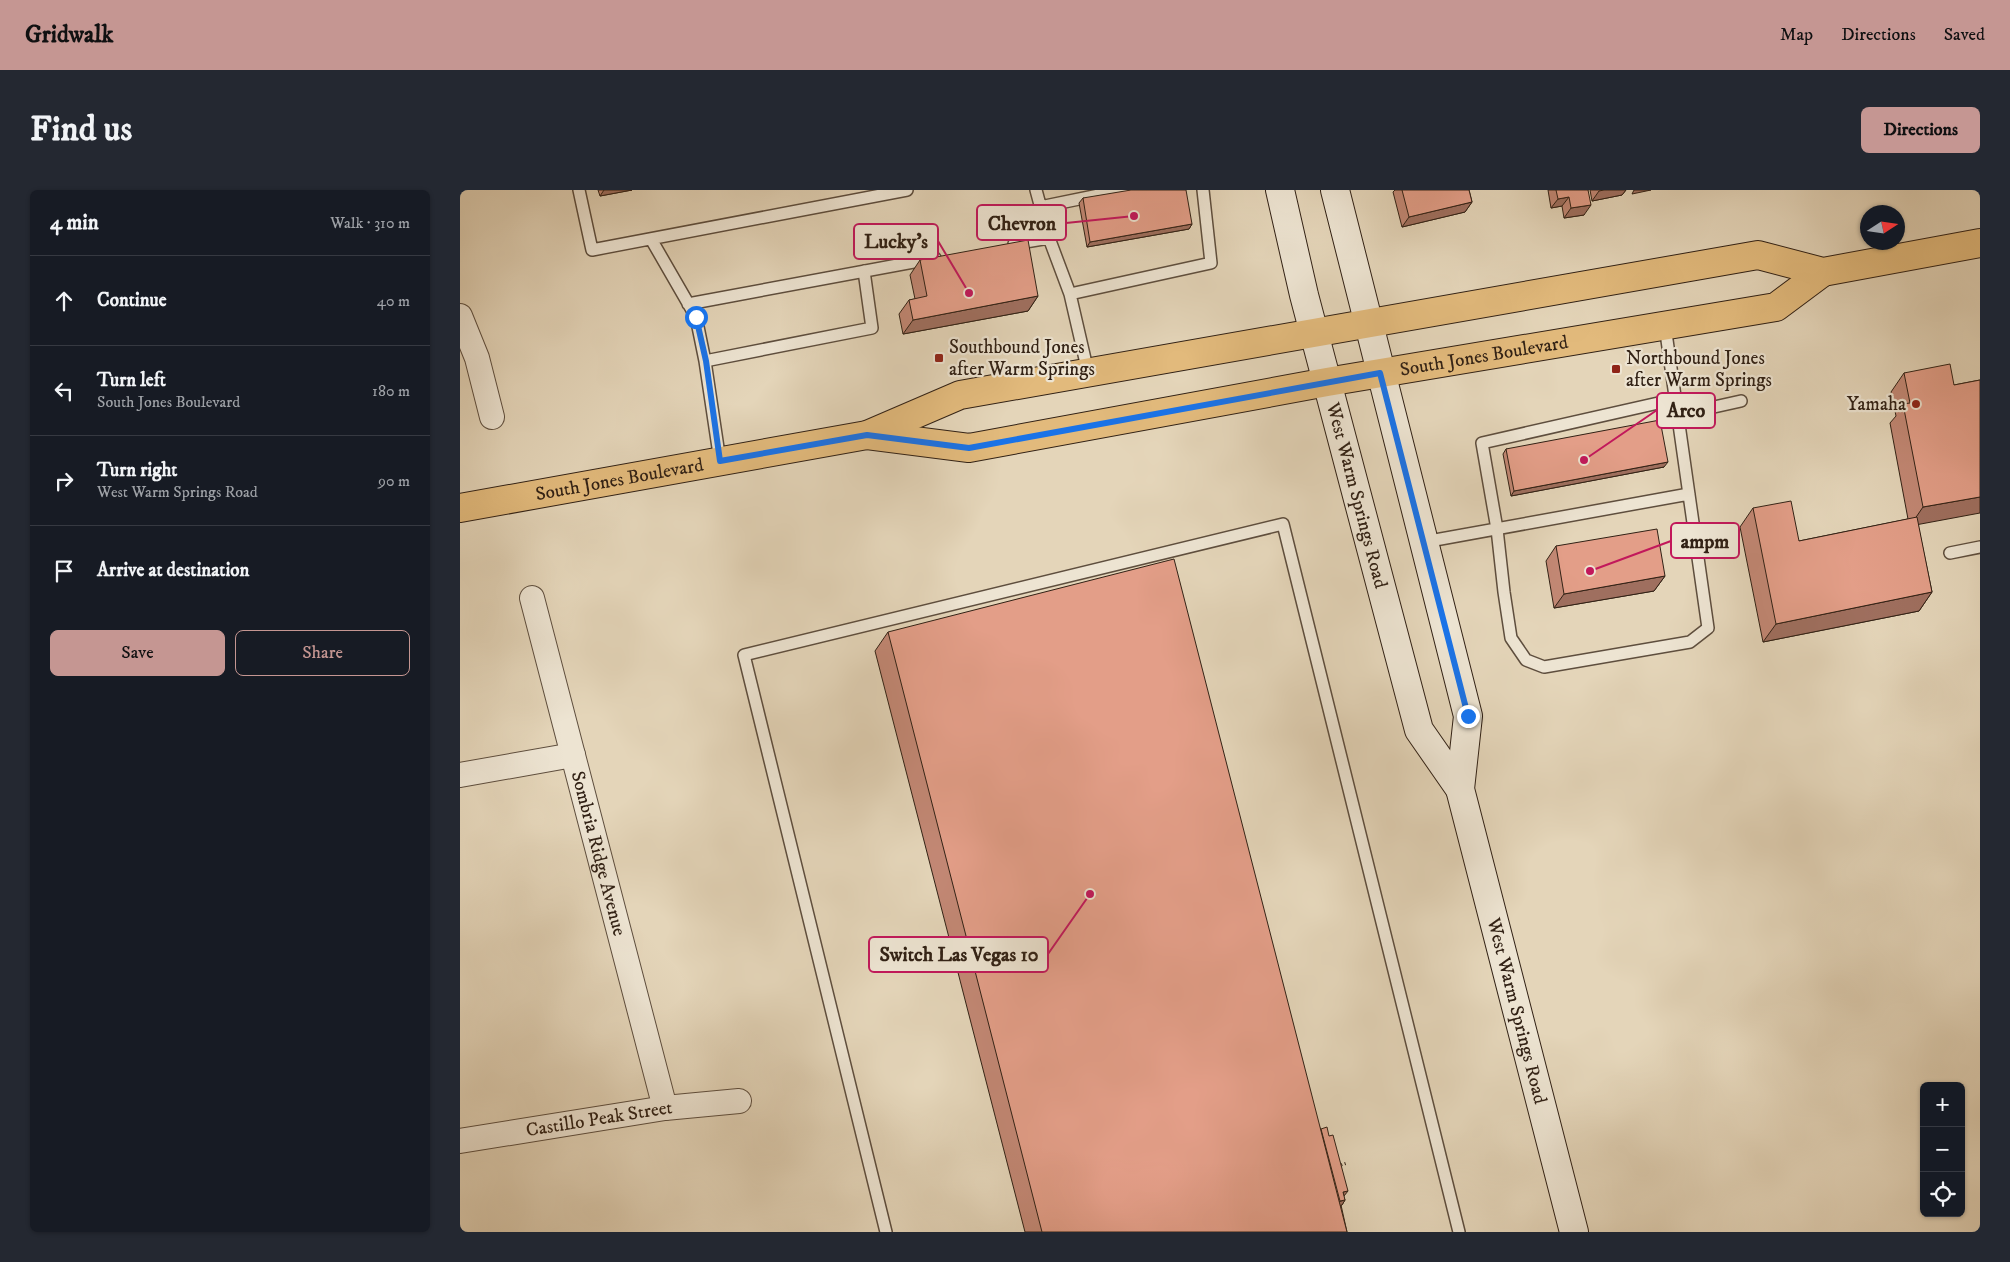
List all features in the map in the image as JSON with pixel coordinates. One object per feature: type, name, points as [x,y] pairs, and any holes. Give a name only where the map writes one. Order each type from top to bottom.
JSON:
[{"type":"main road","name":"West Warm Springs Road","points":[[1280,190],[1314,333],[1419,730],[1460,789],[1574,1232]]},
{"type":"main road","name":"West Warm Springs Road","points":[[1335,190],[1468,716],[1460,789]]},
{"type":"main road","name":"South Jones Boulevard","points":[[460,508],[867,435],[960,395],[1758,255],[1824,272],[1980,243]]},
{"type":"main road","name":"South Jones Boulevard","points":[[867,435],[969,448],[1327,382],[1776,307],[1824,272]]},
{"type":"street","points":[[462,330],[477,358],[492,417]]},
{"type":"street","name":"Sombria Ridge Avenue","points":[[532,598],[665,1108]]},
{"type":"street","points":[[460,775],[573,755]]},
{"type":"street","name":"Castillo Peak Street","points":[[460,1140],[665,1108],[740,1101]]},
{"type":"lane","points":[[580,190],[592,250],[907,190]]},
{"type":"lane","points":[[1036,190],[1049,238],[1070,294],[1088,372]]},
{"type":"lane","points":[[1040,207],[1123,190]]},
{"type":"lane","points":[[1070,294],[1211,263],[1203,190]]},
{"type":"lane","points":[[1002,246],[1049,238]]},
{"type":"lane","points":[[651,239],[696,317],[706,361],[720,461]]},
{"type":"lane","points":[[688,304],[945,256]]},
{"type":"lane","points":[[706,361],[872,328],[864,271]]},
{"type":"lane","points":[[1665,326],[1676,399],[1708,628],[1690,642],[1544,667],[1526,660],[1511,638],[1497,529],[1482,443],[1676,399]]},
{"type":"lane","points":[[1678,415],[1741,401]]},
{"type":"lane","points":[[1424,542],[1689,494]]},
{"type":"lane","points":[[886,1232],[744,655],[1283,524],[1458,1232]]},
{"type":"lane","points":[[1950,553],[1980,548]]},
{"type":"path","points":[[1331,1168],[1347,1163]]},
{"type":"building","points":[[1131,190],[1186,190],[1192,224],[1090,242],[1083,198]]},
{"type":"building","points":[[1402,190],[1469,190],[1472,202],[1409,217]]},
{"type":"building","points":[[1556,190],[1588,190],[1591,205],[1571,208],[1569,197],[1558,199]]},
{"type":"building","points":[[1028,240],[1038,296],[913,320],[909,300],[927,296],[920,260]]},
{"type":"building","points":[[1950,364],[1954,385],[1980,380],[1980,497],[1923,507],[1903,404],[1910,403],[1904,373]]},
{"type":"building","points":[[1660,420],[1668,462],[1514,491],[1506,449]]},
{"type":"building","points":[[1791,501],[1799,541],[1917,517],[1932,592],[1776,624],[1753,508]]},
{"type":"building","points":[[1657,529],[1665,576],[1564,594],[1556,546]]},
{"type":"building","points":[[1174,559],[1347,1232],[1042,1232],[888,632]]},
{"type":"building","points":[[1327,1127],[1329,1136],[1333,1135],[1348,1191],[1343,1192],[1345,1200],[1340,1201],[1321,1129]]},
{"type":"place","name":"Chevron","points":[[1134,216]]},
{"type":"place","name":"Lucky's","points":[[969,293]]},
{"type":"place","name":"Southbound Jones after Warm Springs","points":[[939,358]]},
{"type":"place","name":"Northbound Jones after Warm Springs","points":[[1616,369]]},
{"type":"place","name":"Yamaha","points":[[1916,404]]},
{"type":"place","name":"Arco","points":[[1584,460]]},
{"type":"place","name":"ampm","points":[[1590,571]]},
{"type":"place","name":"Switch Las Vegas 10","points":[[1090,894]]},
{"type":"route","points":[[696,317],[706,361],[720,461],[867,435],[969,448],[1380,373],[1468,716]]}]
